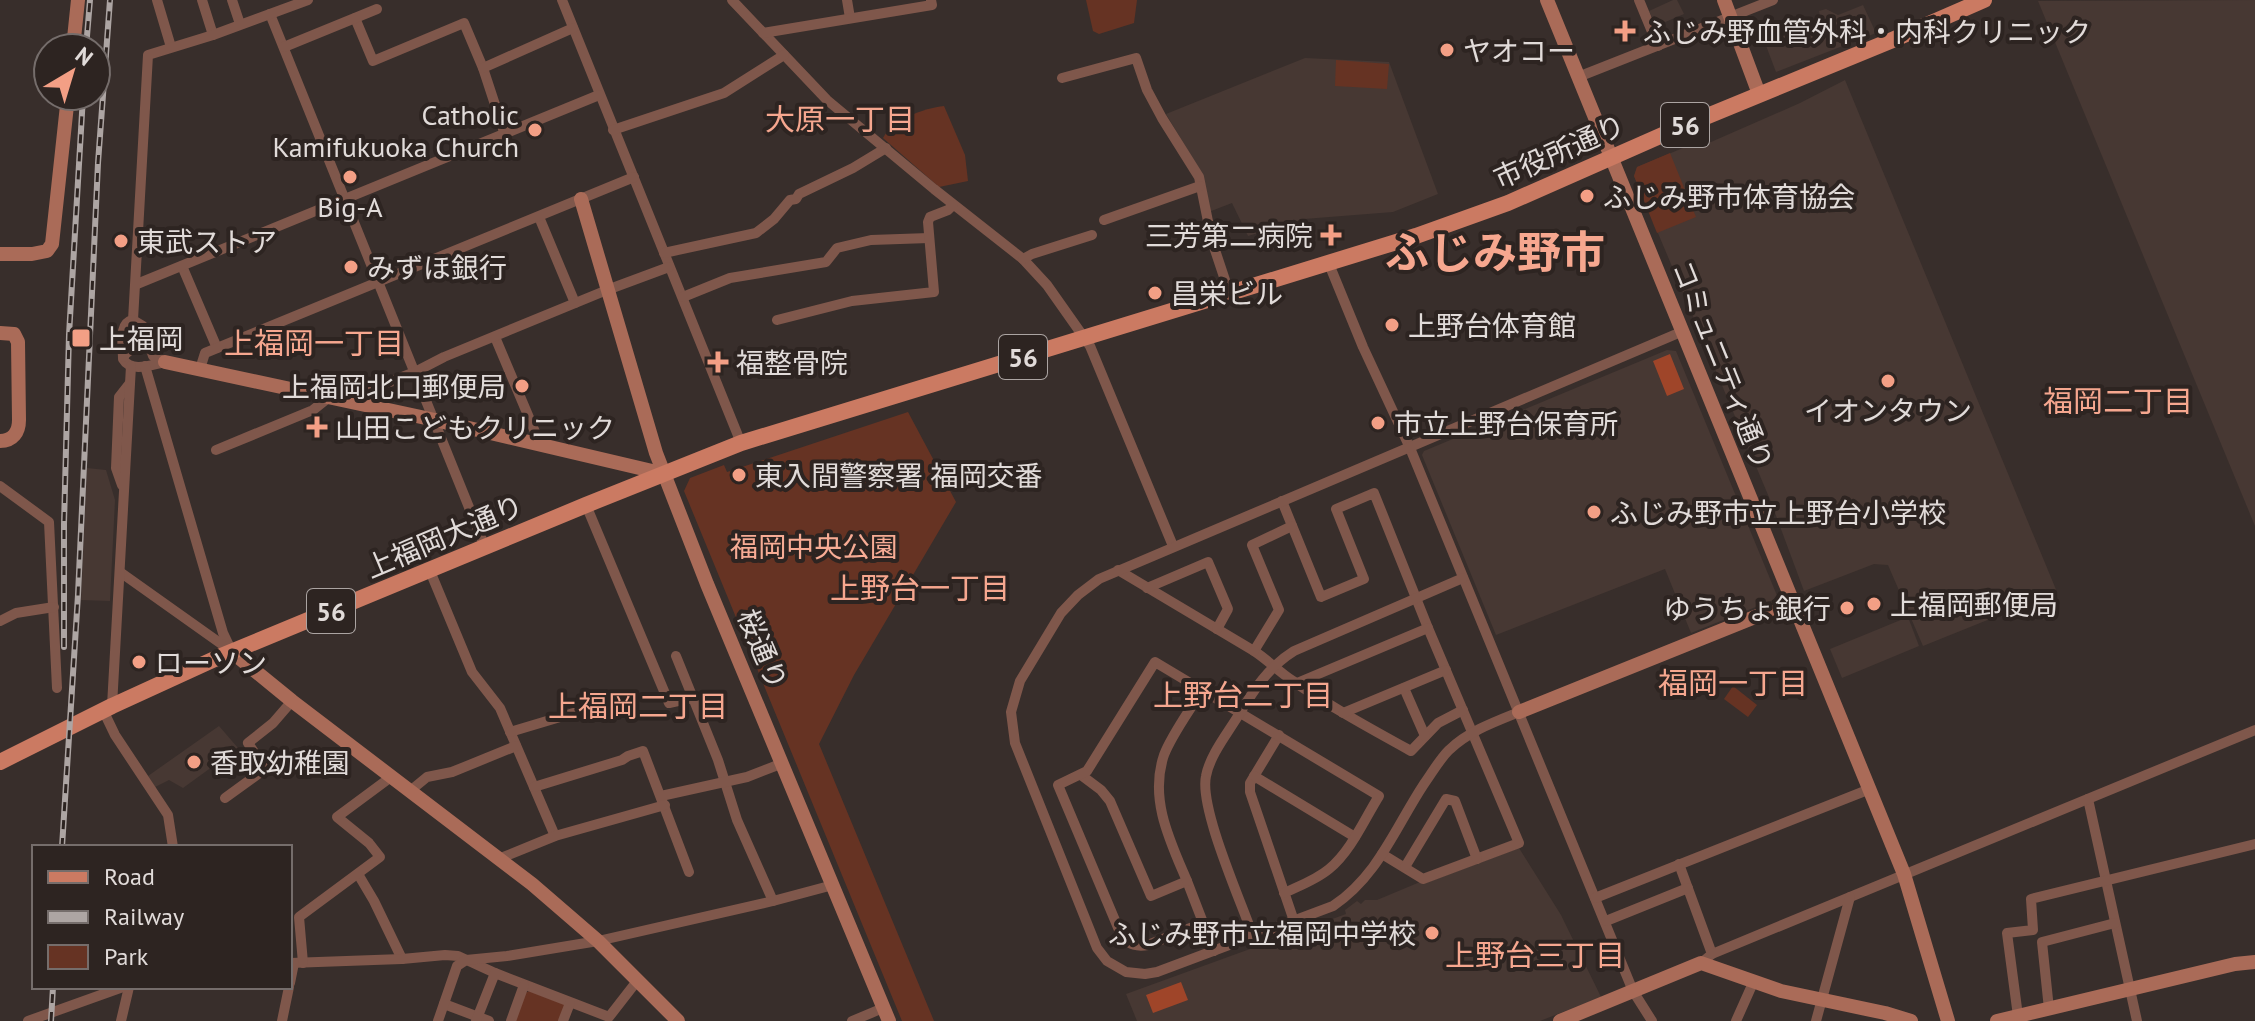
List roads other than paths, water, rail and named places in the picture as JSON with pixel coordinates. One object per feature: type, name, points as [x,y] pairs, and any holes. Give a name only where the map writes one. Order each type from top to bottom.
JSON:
[{"type":"main road","name":"市役所通り","points":[[1329,264],[1508,203],[1977,2]]},
{"type":"main road","name":"56","points":[[665,474],[741,443],[1329,264]]},
{"type":"main road","name":"上福岡大通り","points":[[0,760],[232,652],[665,474]]},
{"type":"street","points":[[75,32],[78,0]]},
{"type":"street","points":[[157,0],[171,47]]},
{"type":"street","points":[[202,0],[213,35]]},
{"type":"street","points":[[232,0],[240,24]]},
{"type":"street","points":[[133,320],[148,55],[213,35],[275,8],[308,0]]},
{"type":"street","points":[[562,0],[741,443]]},
{"type":"street","points":[[732,0],[827,100],[1023,259],[1047,285],[1090,346],[1173,546]]},
{"type":"street","points":[[847,0],[850,18]]},
{"type":"street","points":[[763,33],[932,5],[931,0]]},
{"type":"street","name":"コミュニティ通り","points":[[1547,0],[1904,874],[1948,1021]]},
{"type":"street","points":[[1639,0],[1658,46]]},
{"type":"street","points":[[1724,0],[1759,94]]},
{"type":"street","points":[[1578,77],[1773,0]]},
{"type":"street","points":[[275,8],[284,47],[485,547]]},
{"type":"street","points":[[284,47],[377,9]]},
{"type":"street","points":[[355,18],[373,61],[464,23],[505,135]]},
{"type":"street","points":[[483,68],[573,28]]},
{"type":"street","points":[[613,130],[724,93],[784,55]]},
{"type":"street","points":[[1062,78],[1136,58],[1147,90],[1199,177],[1212,241],[1229,292]]},
{"type":"street","points":[[137,284],[599,95]]},
{"type":"street","points":[[0,254],[32,254],[47,251],[52,244],[66,112]]},
{"type":"street","points":[[664,253],[756,233],[799,194],[886,148]]},
{"type":"street","points":[[200,369],[203,355],[217,348],[634,177]]},
{"type":"street","points":[[1104,220],[1200,186]]},
{"type":"street","name":"桜通り","points":[[581,199],[656,453],[707,584],[886,1015]]},
{"type":"street","points":[[777,320],[852,301],[934,292],[929,219],[953,205]]},
{"type":"street","points":[[539,217],[575,303]]},
{"type":"street","points":[[1023,259],[1092,235]]},
{"type":"street","points":[[683,297],[730,278],[826,262],[837,248],[871,240],[929,238]]},
{"type":"street","points":[[1329,264],[1410,448],[1633,991],[1652,1021]]},
{"type":"street","points":[[182,266],[217,348]]},
{"type":"street","points":[[358,404],[364,392],[669,267]]},
{"type":"street","points":[[232,652],[223,633],[152,360],[142,324],[128,321],[124,326],[123,357],[125,364],[131,366],[152,360],[200,369],[665,474]]},
{"type":"street","points":[[1681,332],[1118,570],[1099,579],[1069,604],[1028,667],[1012,702],[1011,719],[1015,743],[1093,940],[1107,961],[1126,972],[1145,974],[1333,906],[1358,887],[1440,760],[1473,732],[1792,602]]},
{"type":"street","points":[[0,333],[14,334],[18,342],[19,420],[14,437],[0,441]]},
{"type":"street","points":[[495,337],[541,446]]},
{"type":"street","points":[[123,357],[131,348],[145,346],[152,360]]},
{"type":"street","points":[[131,366],[120,572],[108,708],[115,735],[168,815],[173,845]]},
{"type":"street","points":[[216,450],[313,410],[328,398]]},
{"type":"street","points":[[0,486],[49,522],[57,688]]},
{"type":"street","points":[[1282,501],[1321,597],[1364,579],[1336,509],[1374,493],[1519,843],[1423,879],[1382,854]]},
{"type":"street","points":[[586,505],[669,703],[692,698]]},
{"type":"street","points":[[1254,651],[1279,610],[1252,545],[1292,526]]},
{"type":"street","points":[[1147,588],[1208,562],[1228,609],[1217,629]]},
{"type":"street","points":[[1118,570],[1254,651],[1343,713],[1411,751],[1438,723],[1463,710]]},
{"type":"street","points":[[430,571],[472,672],[500,708],[555,836]]},
{"type":"street","points":[[120,572],[232,652],[391,777],[501,858],[598,941],[678,1021]]},
{"type":"street","points":[[1253,936],[1208,811],[1206,776],[1213,758],[1265,674],[1294,651],[1463,578]]},
{"type":"street","points":[[0,621],[16,613],[54,607]]},
{"type":"street","points":[[1297,683],[1428,628]]},
{"type":"street","points":[[676,656],[726,781],[737,820],[773,901]]},
{"type":"street","points":[[1203,923],[1148,945],[1134,946],[1122,937],[1058,785],[1087,771],[1155,662],[1379,796],[1355,837],[1329,870],[1284,893]]},
{"type":"street","points":[[1343,713],[1446,670]]},
{"type":"street","points":[[1404,688],[1425,736]]},
{"type":"street","points":[[1202,690],[1165,753],[1159,777],[1163,825],[1214,951]]},
{"type":"street","points":[[225,798],[265,769],[248,743],[273,723],[292,701]]},
{"type":"street","points":[[510,732],[587,709]]},
{"type":"street","points":[[1560,1021],[1904,874],[2255,730]]},
{"type":"street","points":[[1279,735],[1250,783],[1250,792],[1294,921]]},
{"type":"street","points":[[410,791],[427,777],[452,772],[516,746]]},
{"type":"street","points":[[534,787],[643,751],[689,872]]},
{"type":"street","points":[[501,858],[555,836],[783,763]]},
{"type":"street","points":[[1081,775],[1110,801],[1151,896],[1187,881]]},
{"type":"street","points":[[1254,776],[1355,837]]},
{"type":"street","points":[[391,777],[337,817],[369,843],[380,857],[299,917],[296,963],[458,956],[598,1017],[609,1017],[637,981]]},
{"type":"street","points":[[1595,898],[1870,789]]},
{"type":"street","points":[[1405,867],[1446,799],[1455,801],[1477,859]]},
{"type":"street","points":[[2088,799],[2137,1021]]},
{"type":"street","points":[[2018,1016],[2007,933],[2033,930],[2031,899],[2255,844]]},
{"type":"street","points":[[1679,864],[1707,959],[1753,983],[1880,1017],[1911,1021]]},
{"type":"street","points":[[358,874],[402,959]]},
{"type":"street","points":[[438,1021],[457,966],[466,960],[598,941],[833,885]]},
{"type":"street","points":[[1606,921],[1688,888]]},
{"type":"street","points":[[1816,1021],[1850,897]]},
{"type":"street","points":[[2049,1009],[2042,942],[2115,923]]},
{"type":"street","points":[[1997,1021],[2235,964],[2255,962]]},
{"type":"street","points":[[444,1004],[481,1020],[495,973]]},
{"type":"street","points":[[1736,1021],[1753,983]]},
{"type":"street","points":[[511,1021],[524,985]]},
{"type":"street","points":[[28,1021],[120,989]]},
{"type":"street","points":[[121,1021],[126,989]]},
{"type":"street","points":[[282,1021],[289,989]]},
{"type":"street","points":[[563,1021],[570,1003]]},
{"type":"street","points":[[852,1021],[886,1015]]},
{"type":"railway","points":[[87,32],[90,0]]},
{"type":"railway","points":[[62,845],[78,595],[98,163],[110,0]]},
{"type":"railway","points":[[64,647],[69,335],[82,112]]},
{"type":"railway","points":[[51,1021],[53,989]]},
{"type":"place","name":"ふじみ野血管外科・内科クリニック","points":[[1625,31]]},
{"type":"place","name":"ヤオコー","points":[[1447,50]]},
{"type":"place","name":"Catholic Kamifukuoka Church","points":[[535,130]]},
{"type":"place","name":"Big-A","points":[[350,177]]},
{"type":"place","name":"ふじみ野市体育協会","points":[[1587,196]]},
{"type":"place","name":"三芳第二病院","points":[[1331,235]]},
{"type":"place","name":"東武ストア","points":[[121,241]]},
{"type":"place","name":"みずほ銀行","points":[[351,267]]},
{"type":"place","name":"昌栄ビル","points":[[1155,293]]},
{"type":"place","name":"上野台体育館","points":[[1392,325]]},
{"type":"place","name":"上福岡","points":[[81,338]]},
{"type":"place","name":"福整骨院","points":[[718,362]]},
{"type":"place","name":"イオンタウン","points":[[1888,381]]},
{"type":"place","name":"上福岡北口郵便局","points":[[522,386]]},
{"type":"place","name":"市立上野台保育所","points":[[1378,423]]},
{"type":"place","name":"山田こどもクリニック","points":[[317,427]]},
{"type":"place","name":"東入間警察署 福岡交番","points":[[739,475]]},
{"type":"place","name":"ふじみ野市立上野台小学校","points":[[1594,512]]},
{"type":"place","name":"上福岡郵便局","points":[[1874,604]]},
{"type":"place","name":"ゆうちょ銀行","points":[[1847,608]]},
{"type":"place","name":"ローソン","points":[[139,662]]},
{"type":"place","name":"香取幼稚園","points":[[194,762]]},
{"type":"place","name":"ふじみ野市立福岡中学校","points":[[1432,933]]},
{"type":"district","name":"大原一丁目","points":[[840,118]]},
{"type":"district","name":"ふじみ野市","points":[[1495,251]]},
{"type":"district","name":"上福岡一丁目","points":[[314,342]]},
{"type":"district","name":"福岡二丁目","points":[[2118,400]]},
{"type":"district","name":"上野台一丁目","points":[[920,587]]},
{"type":"district","name":"福岡一丁目","points":[[1733,682]]},
{"type":"district","name":"上野台二丁目","points":[[1243,694]]},
{"type":"district","name":"上福岡二丁目","points":[[638,705]]},
{"type":"district","name":"上野台三丁目","points":[[1535,954]]},
{"type":"park label","name":"福岡中央公園","points":[[814,546]]}]
